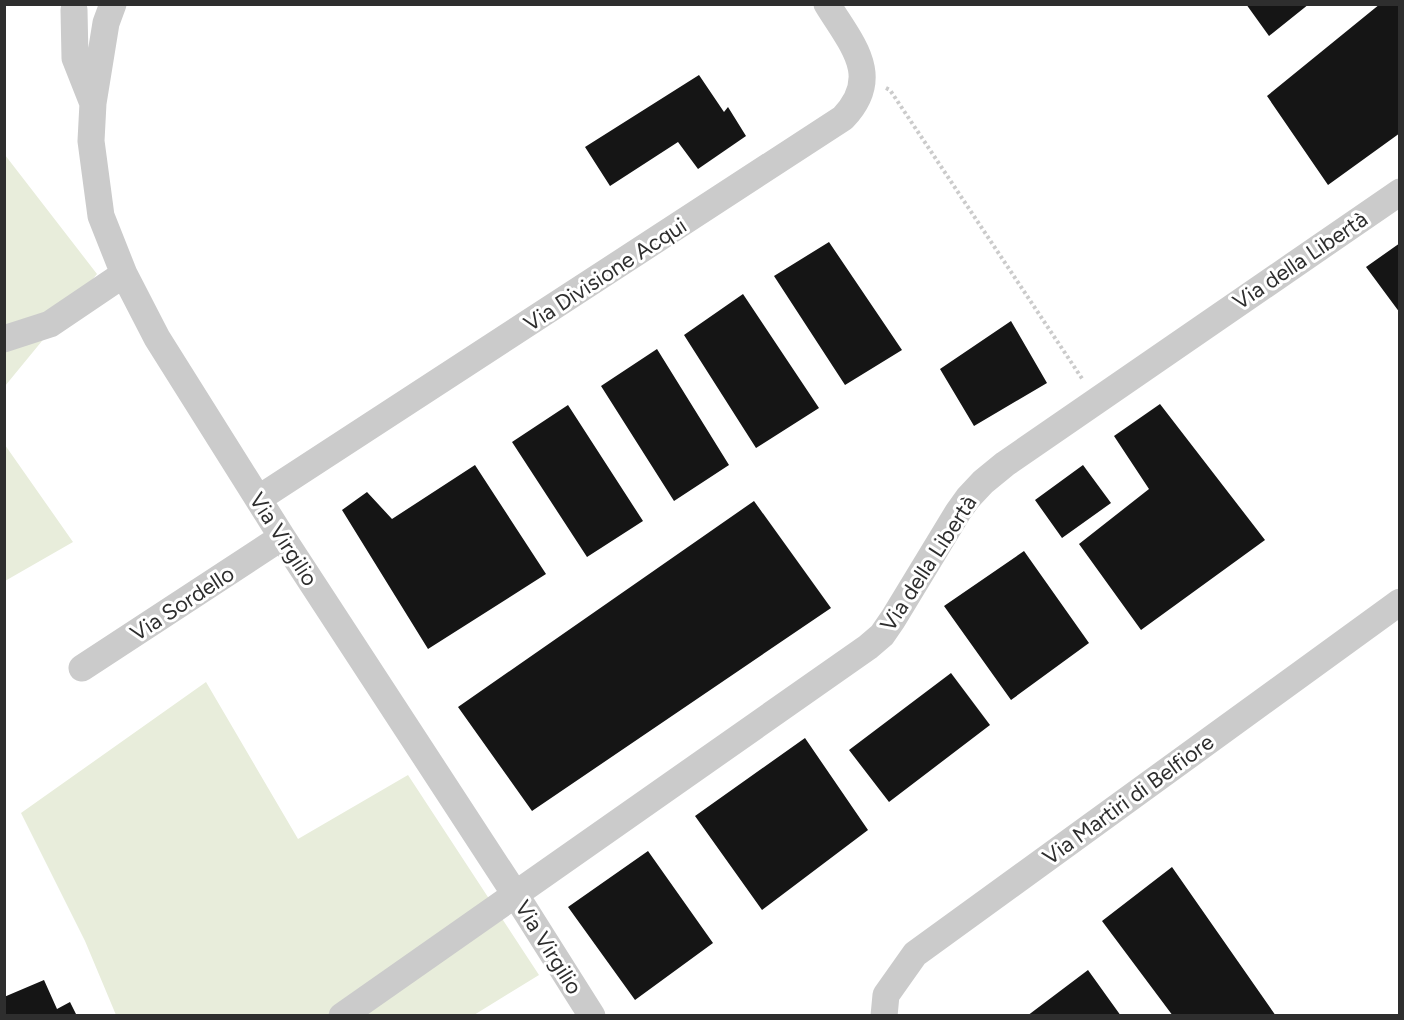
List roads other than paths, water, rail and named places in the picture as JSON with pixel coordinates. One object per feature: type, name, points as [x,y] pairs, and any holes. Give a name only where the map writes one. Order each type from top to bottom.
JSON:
[{"type":"street","name":"Via Divisione Acqui","points":[[258,499],[843,118],[853,108],[860,94],[863,79],[854,49],[827,4]]},
{"type":"street","name":"Via Virgilio","points":[[74,7],[109,14],[93,103],[91,141],[101,216],[124,274],[158,338],[258,499],[592,1016]]},
{"type":"street","points":[[74,7],[75,58],[93,103]]},
{"type":"street","name":"Via della Libertà","points":[[342,1016],[868,647],[882,635],[958,512],[983,482],[1097,399],[1400,192]]},
{"type":"street","points":[[4,339],[50,324],[124,274]]},
{"type":"street","name":"Via Sordello","points":[[82,668],[282,537]]},
{"type":"street","name":"Via Martiri di Belfiore","points":[[884,1016],[886,995],[915,954],[1400,602]]}]
